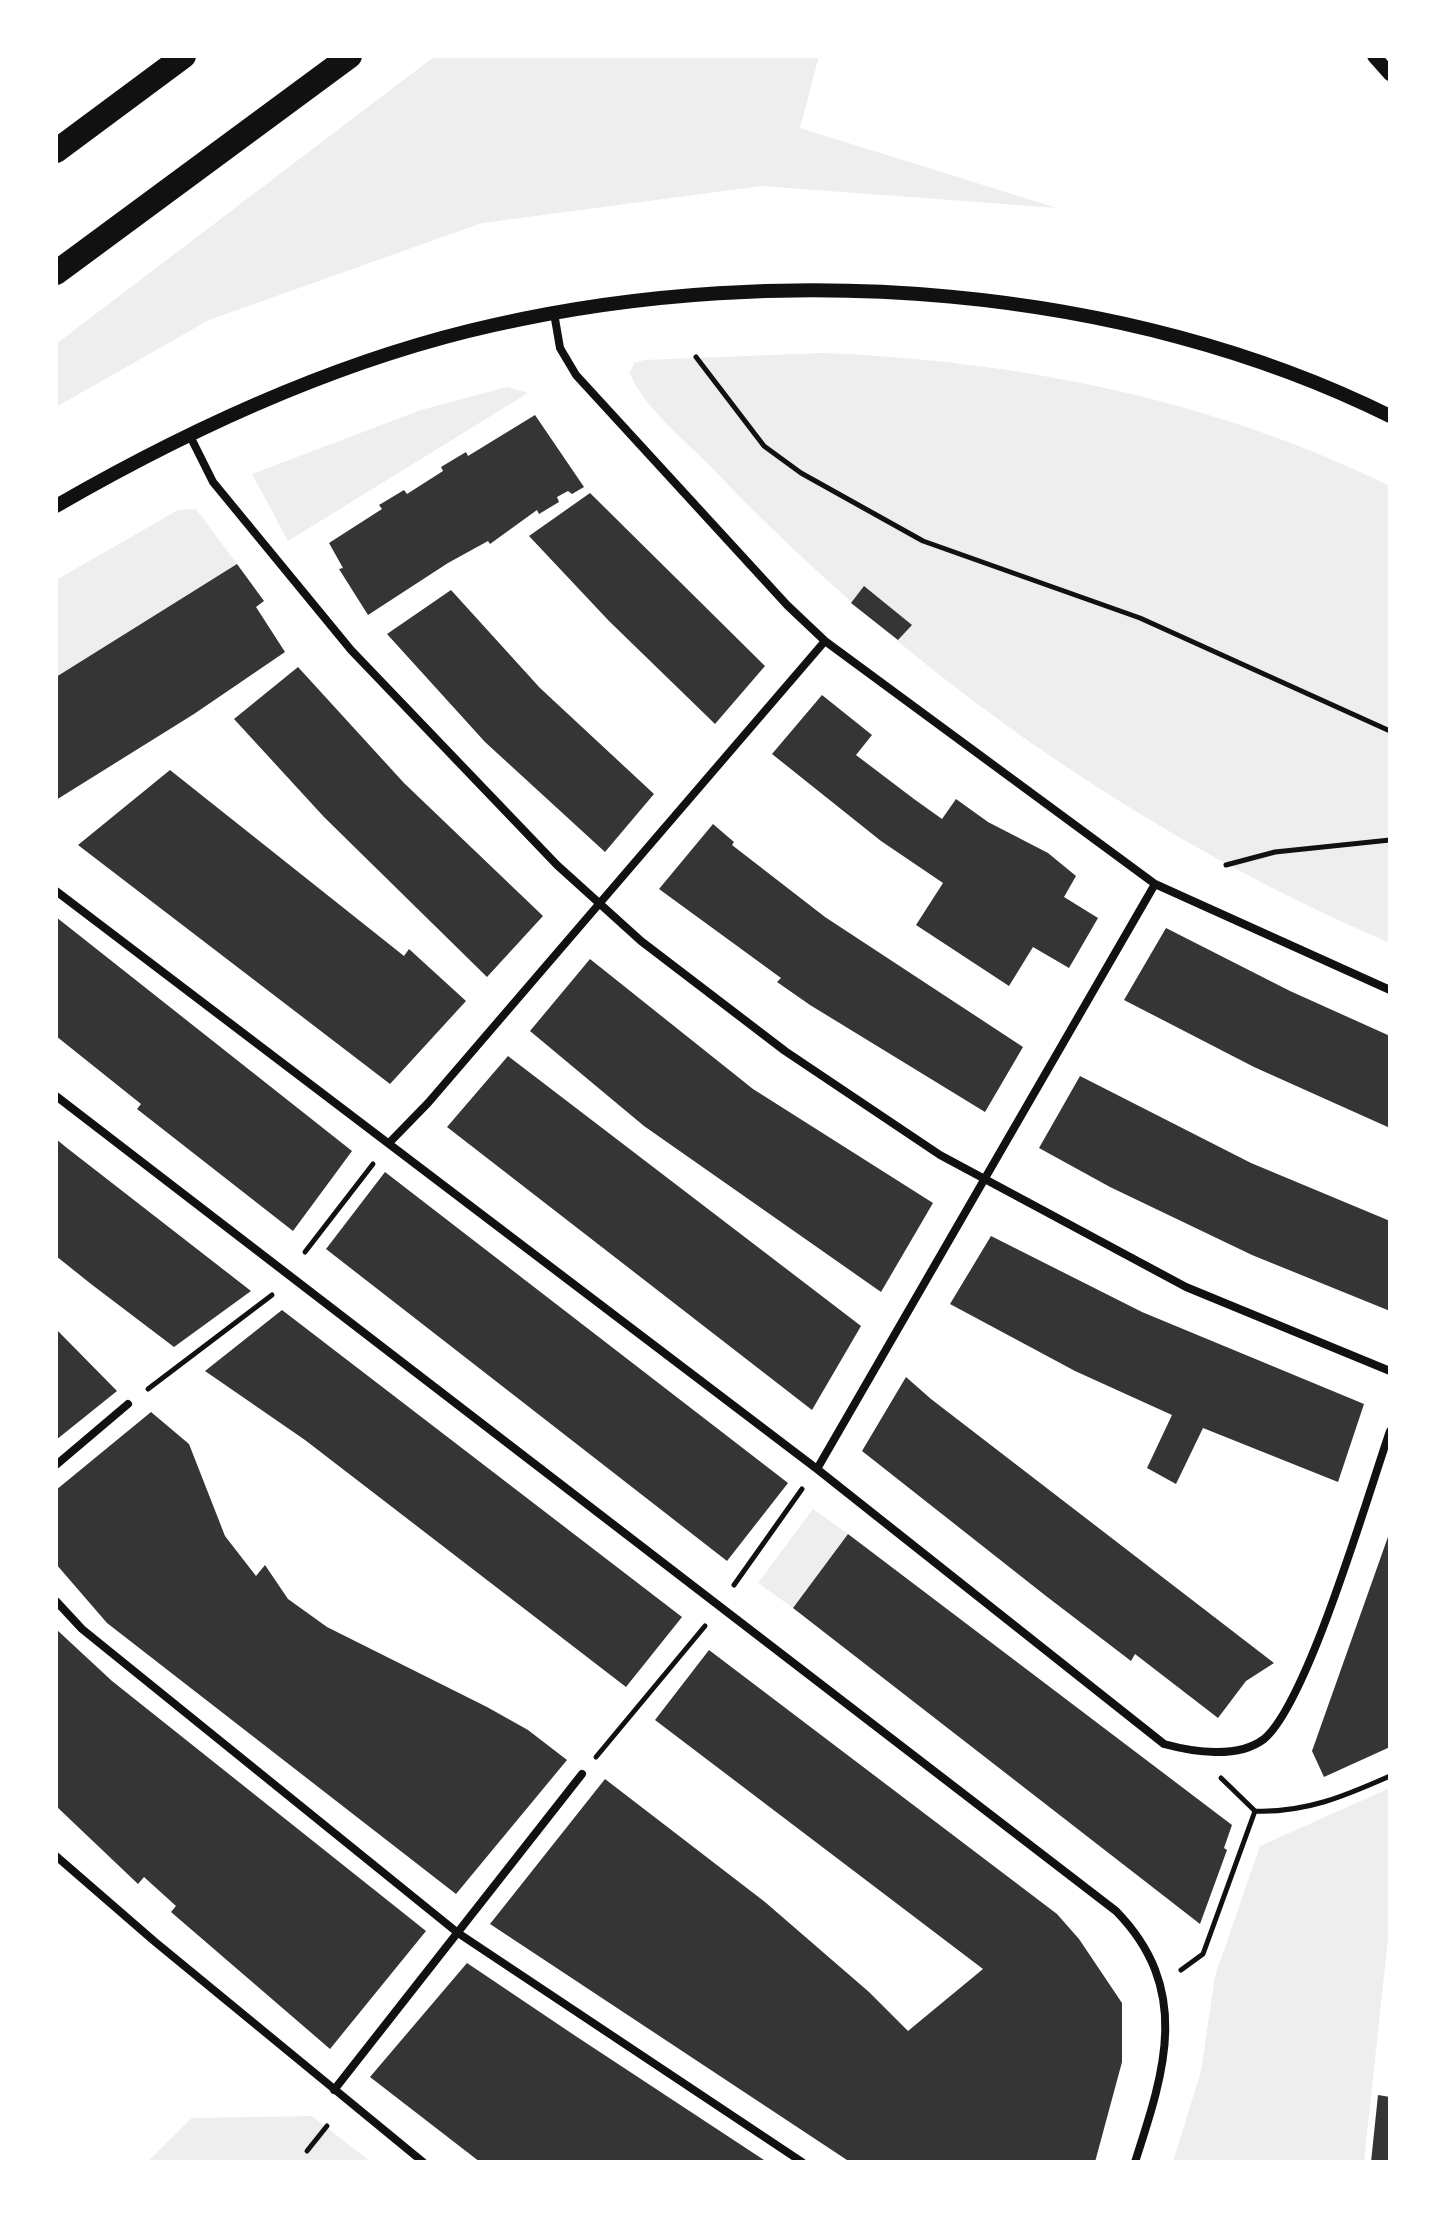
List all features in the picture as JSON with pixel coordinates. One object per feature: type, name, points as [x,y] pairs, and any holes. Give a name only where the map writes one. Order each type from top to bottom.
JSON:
[{"type":"highway","points":[[56,151],[184,56]]},
{"type":"highway","points":[[56,273],[350,56]]},
{"type":"street","points":[[1374,56],[1390,74]]},
{"type":"street","points":[[56,506],[190,436],[306,383],[411,347],[554,312],[649,300],[837,289],[1004,303],[1215,348],[1279,368],[1390,416]]},
{"type":"street","points":[[554,312],[560,348],[576,375],[787,605],[825,641],[1155,884],[1390,990]]},
{"type":"street","points":[[190,436],[213,482],[351,650],[557,865],[641,941],[785,1051],[940,1155],[1186,1287],[1390,1371]]},
{"type":"street","points":[[389,1143],[600,904],[825,641]]},
{"type":"street","points":[[817,1469],[1155,884]]},
{"type":"street","points":[[56,891],[817,1469],[1164,1744],[1188,1750],[1239,1751],[1264,1739],[1282,1716],[1307,1666],[1390,1431]]},
{"type":"street","points":[[56,1096],[1116,1911],[1138,1934],[1160,1985],[1168,2037],[1155,2102],[1135,2162]]},
{"type":"street","points":[[56,1465],[128,1404]]},
{"type":"street","points":[[56,1601],[82,1629],[458,1933],[802,2162]]},
{"type":"street","points":[[334,2090],[582,1774]]},
{"type":"street","points":[[56,1856],[423,2162]]},
{"type":"path","points":[[696,357],[764,446],[801,473],[923,541],[1140,618],[1390,731]]},
{"type":"path","points":[[1226,865],[1275,852],[1390,840]]},
{"type":"path","points":[[305,1252],[389,1143]]},
{"type":"path","points":[[128,1404],[272,1295]]},
{"type":"path","points":[[735,1584],[817,1469]]},
{"type":"path","points":[[582,1774],[706,1624]]},
{"type":"path","points":[[1210,1750],[1212,1769],[1255,1811],[1289,1813],[1327,1802],[1390,1776]]},
{"type":"path","points":[[1203,1954],[1255,1811]]},
{"type":"path","points":[[307,2151],[327,2126]]},
{"type":"shaded area","points":[[435,56],[819,56],[800,128],[1057,208],[762,186],[482,223],[209,320],[56,407],[56,344]]},
{"type":"shaded area","points":[[823,353],[970,365],[1114,390],[1254,430],[1390,486],[1390,943],[1296,900],[1114,798],[944,678],[863,612],[786,542],[655,411],[630,373],[634,363],[644,360]]},
{"type":"shaded area","points":[[507,387],[528,393],[288,541],[252,474],[421,410]]},
{"type":"shaded area","points":[[196,509],[237,564],[56,677],[56,580],[178,510]]},
{"type":"shaded area","points":[[813,1509],[848,1534],[793,1608],[758,1583]]},
{"type":"shaded area","points":[[1390,1788],[1390,1920],[1364,2162],[1173,2162],[1201,2071],[1215,1976],[1260,1846]]},
{"type":"shaded area","points":[[312,2116],[371,2162],[147,2162],[192,2118]]},
{"type":"building","points":[[535,415],[584,487],[557,497],[559,502],[539,514],[537,510],[490,544],[488,541],[448,563],[368,615],[339,569],[343,568],[329,543],[382,509],[379,505],[404,490],[407,494],[443,471],[441,467],[466,452],[468,456]]},
{"type":"building","points":[[590,493],[765,666],[715,724],[609,621],[529,536]]},
{"type":"building","points":[[237,564],[264,601],[256,607],[285,652],[194,714],[56,800],[56,677]]},
{"type":"building","points":[[864,586],[912,625],[898,640],[851,603]]},
{"type":"building","points":[[451,590],[540,688],[654,794],[605,852],[485,742],[387,634]]},
{"type":"building","points":[[298,667],[404,783],[543,916],[487,977],[324,817],[234,719]]},
{"type":"building","points":[[822,695],[872,735],[856,755],[942,819],[956,799],[988,822],[1048,853],[1076,876],[1064,897],[1098,918],[1069,968],[1033,947],[1009,986],[916,925],[943,883],[881,841],[772,754]]},
{"type":"building","points":[[170,770],[404,956],[409,949],[466,1001],[390,1084],[78,845]]},
{"type":"building","points":[[713,824],[734,842],[732,845],[825,917],[1023,1047],[985,1112],[810,1005],[777,982],[781,978],[659,889]]},
{"type":"building","points":[[56,917],[352,1151],[293,1231],[137,1109],[141,1104],[56,1036]]},
{"type":"building","points":[[1166,928],[1290,991],[1390,1036],[1390,1128],[1254,1067],[1124,1000]]},
{"type":"building","points":[[590,959],[753,1089],[933,1203],[881,1292],[644,1126],[530,1031]]},
{"type":"building","points":[[508,1056],[861,1326],[812,1410],[447,1127]]},
{"type":"building","points":[[1080,1076],[1251,1163],[1390,1221],[1390,1311],[1252,1255],[1110,1187],[1039,1148]]},
{"type":"building","points":[[56,1139],[251,1291],[174,1347],[91,1284],[56,1256]]},
{"type":"building","points":[[385,1172],[788,1483],[727,1561],[326,1249]]},
{"type":"building","points":[[991,1236],[1142,1312],[1364,1404],[1338,1482],[1203,1428],[1176,1484],[1147,1468],[1172,1415],[1075,1371],[950,1304]]},
{"type":"building","points":[[282,1310],[682,1617],[626,1687],[305,1440],[205,1371]]},
{"type":"building","points":[[56,1329],[117,1391],[56,1440]]},
{"type":"building","points":[[906,1377],[1274,1663],[1246,1681],[1218,1718],[1135,1654],[1131,1661],[1046,1596],[862,1451]]},
{"type":"building","points":[[151,1412],[189,1444],[225,1536],[256,1576],[265,1565],[288,1599],[327,1627],[487,1707],[528,1730],[567,1760],[456,1894],[107,1623],[56,1564],[56,1490]]},
{"type":"building","points":[[848,1534],[1232,1825],[1224,1848],[1227,1850],[1200,1924],[793,1608]]},
{"type":"building","points":[[1389,1534],[1390,1747],[1324,1777],[1312,1751]]},
{"type":"building","points":[[56,1629],[112,1681],[426,1931],[330,2049],[171,1912],[176,1906],[144,1877],[138,1884],[56,1806]]},
{"type":"building","points":[[709,1650],[1057,1914],[1079,1939],[1122,2003],[1122,2062],[1095,2162],[850,2162],[490,1924],[605,1779],[765,1902],[869,1992],[908,2031],[983,1969],[655,1720]]},
{"type":"building","points":[[467,1963],[767,2162],[480,2162],[370,2077]]},
{"type":"building","points":[[1378,2095],[1390,2097],[1390,2162],[1371,2162]]}]
